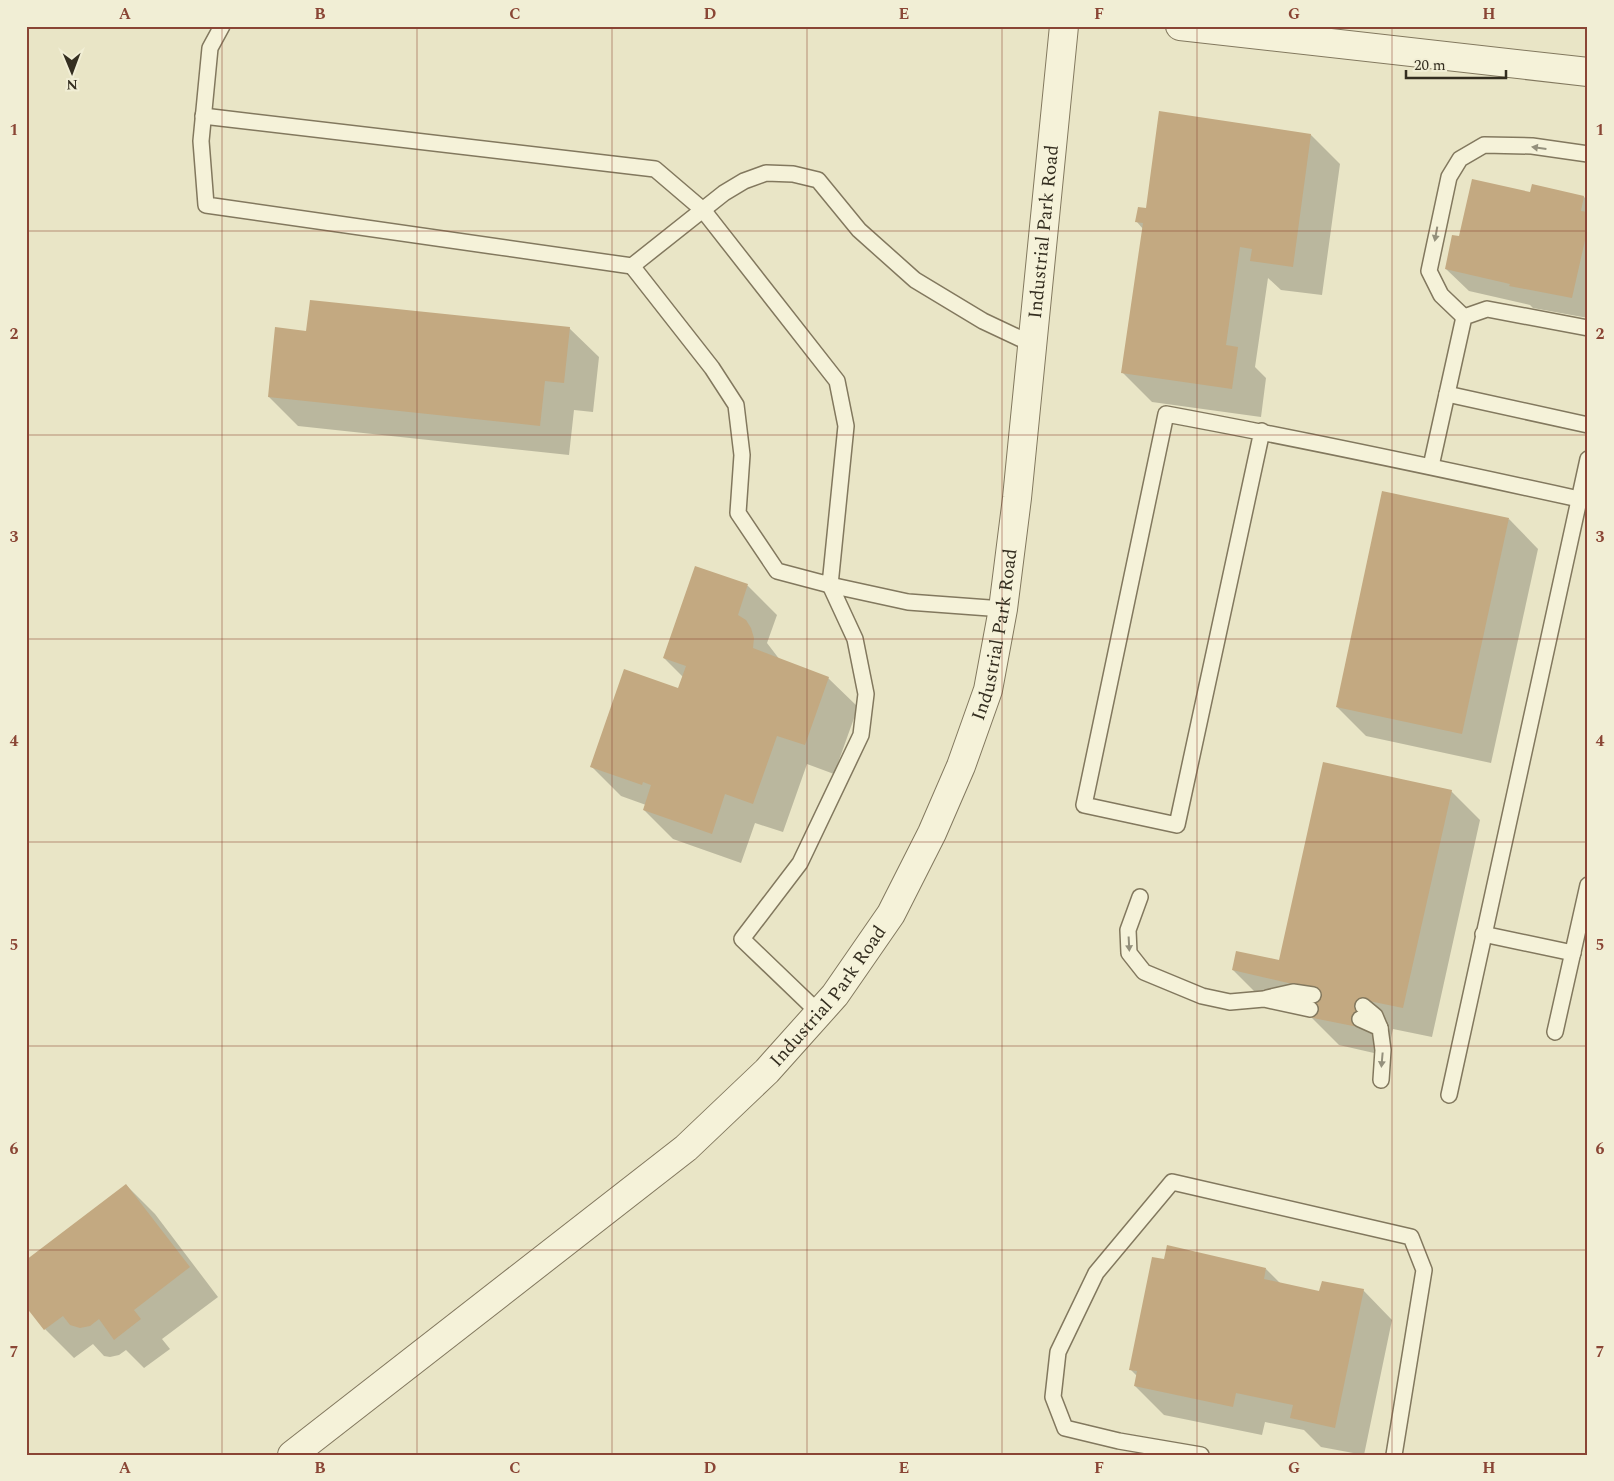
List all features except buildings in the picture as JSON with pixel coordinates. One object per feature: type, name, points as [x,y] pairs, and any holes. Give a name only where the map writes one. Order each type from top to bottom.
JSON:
[{"type":"street","name":"Industrial Park Road","points":[[292,1455],[686,1148],[767,1071],[835,996],[891,914],[932,832],[961,766],[988,690],[1003,609],[1034,345],[1064,26]]},
{"type":"street","points":[[1180,26],[1588,72]]},
{"type":"lane","points":[[222,26],[210,48],[203,116],[201,141],[206,205],[632,266],[712,368],[736,405],[742,455],[738,513],[777,570],[830,585],[908,602],[1003,609]]},
{"type":"lane","points":[[203,116],[655,169],[703,210],[837,381],[846,426],[830,585],[856,639],[866,694],[861,735],[800,863],[742,939],[819,1013]]},
{"type":"lane","points":[[1464,317],[1440,295],[1429,271],[1449,177],[1460,159],[1484,145],[1532,146],[1588,154]]},
{"type":"lane","points":[[632,266],[703,210],[744,181],[766,173],[793,174],[818,180],[859,230],[915,280],[983,321],[1034,345]]},
{"type":"lane","points":[[1464,317],[1487,308],[1588,328]]},
{"type":"lane","points":[[1431,466],[1464,317]]},
{"type":"lane","points":[[1447,394],[1588,424]]},
{"type":"lane","points":[[1262,431],[1178,825],[1084,805],[1166,414],[1262,431],[1583,500]]},
{"type":"lane","points":[[1449,1095],[1483,934],[1583,500],[1588,459]]},
{"type":"lane","points":[[1556,1032],[1588,885]]},
{"type":"lane","points":[[1140,897],[1128,930],[1130,952],[1144,972],[1202,996],[1230,1002],[1293,992],[1312,1002]]},
{"type":"lane","points":[[1483,934],[1573,953]]},
{"type":"lane","points":[[1361,1012],[1375,1016],[1380,1028],[1383,1050],[1381,1080]]},
{"type":"lane","points":[[1201,1455],[1118,1442],[1065,1428],[1053,1397],[1058,1352],[1096,1273],[1172,1182],[1411,1237],[1424,1270],[1394,1455]]}]
